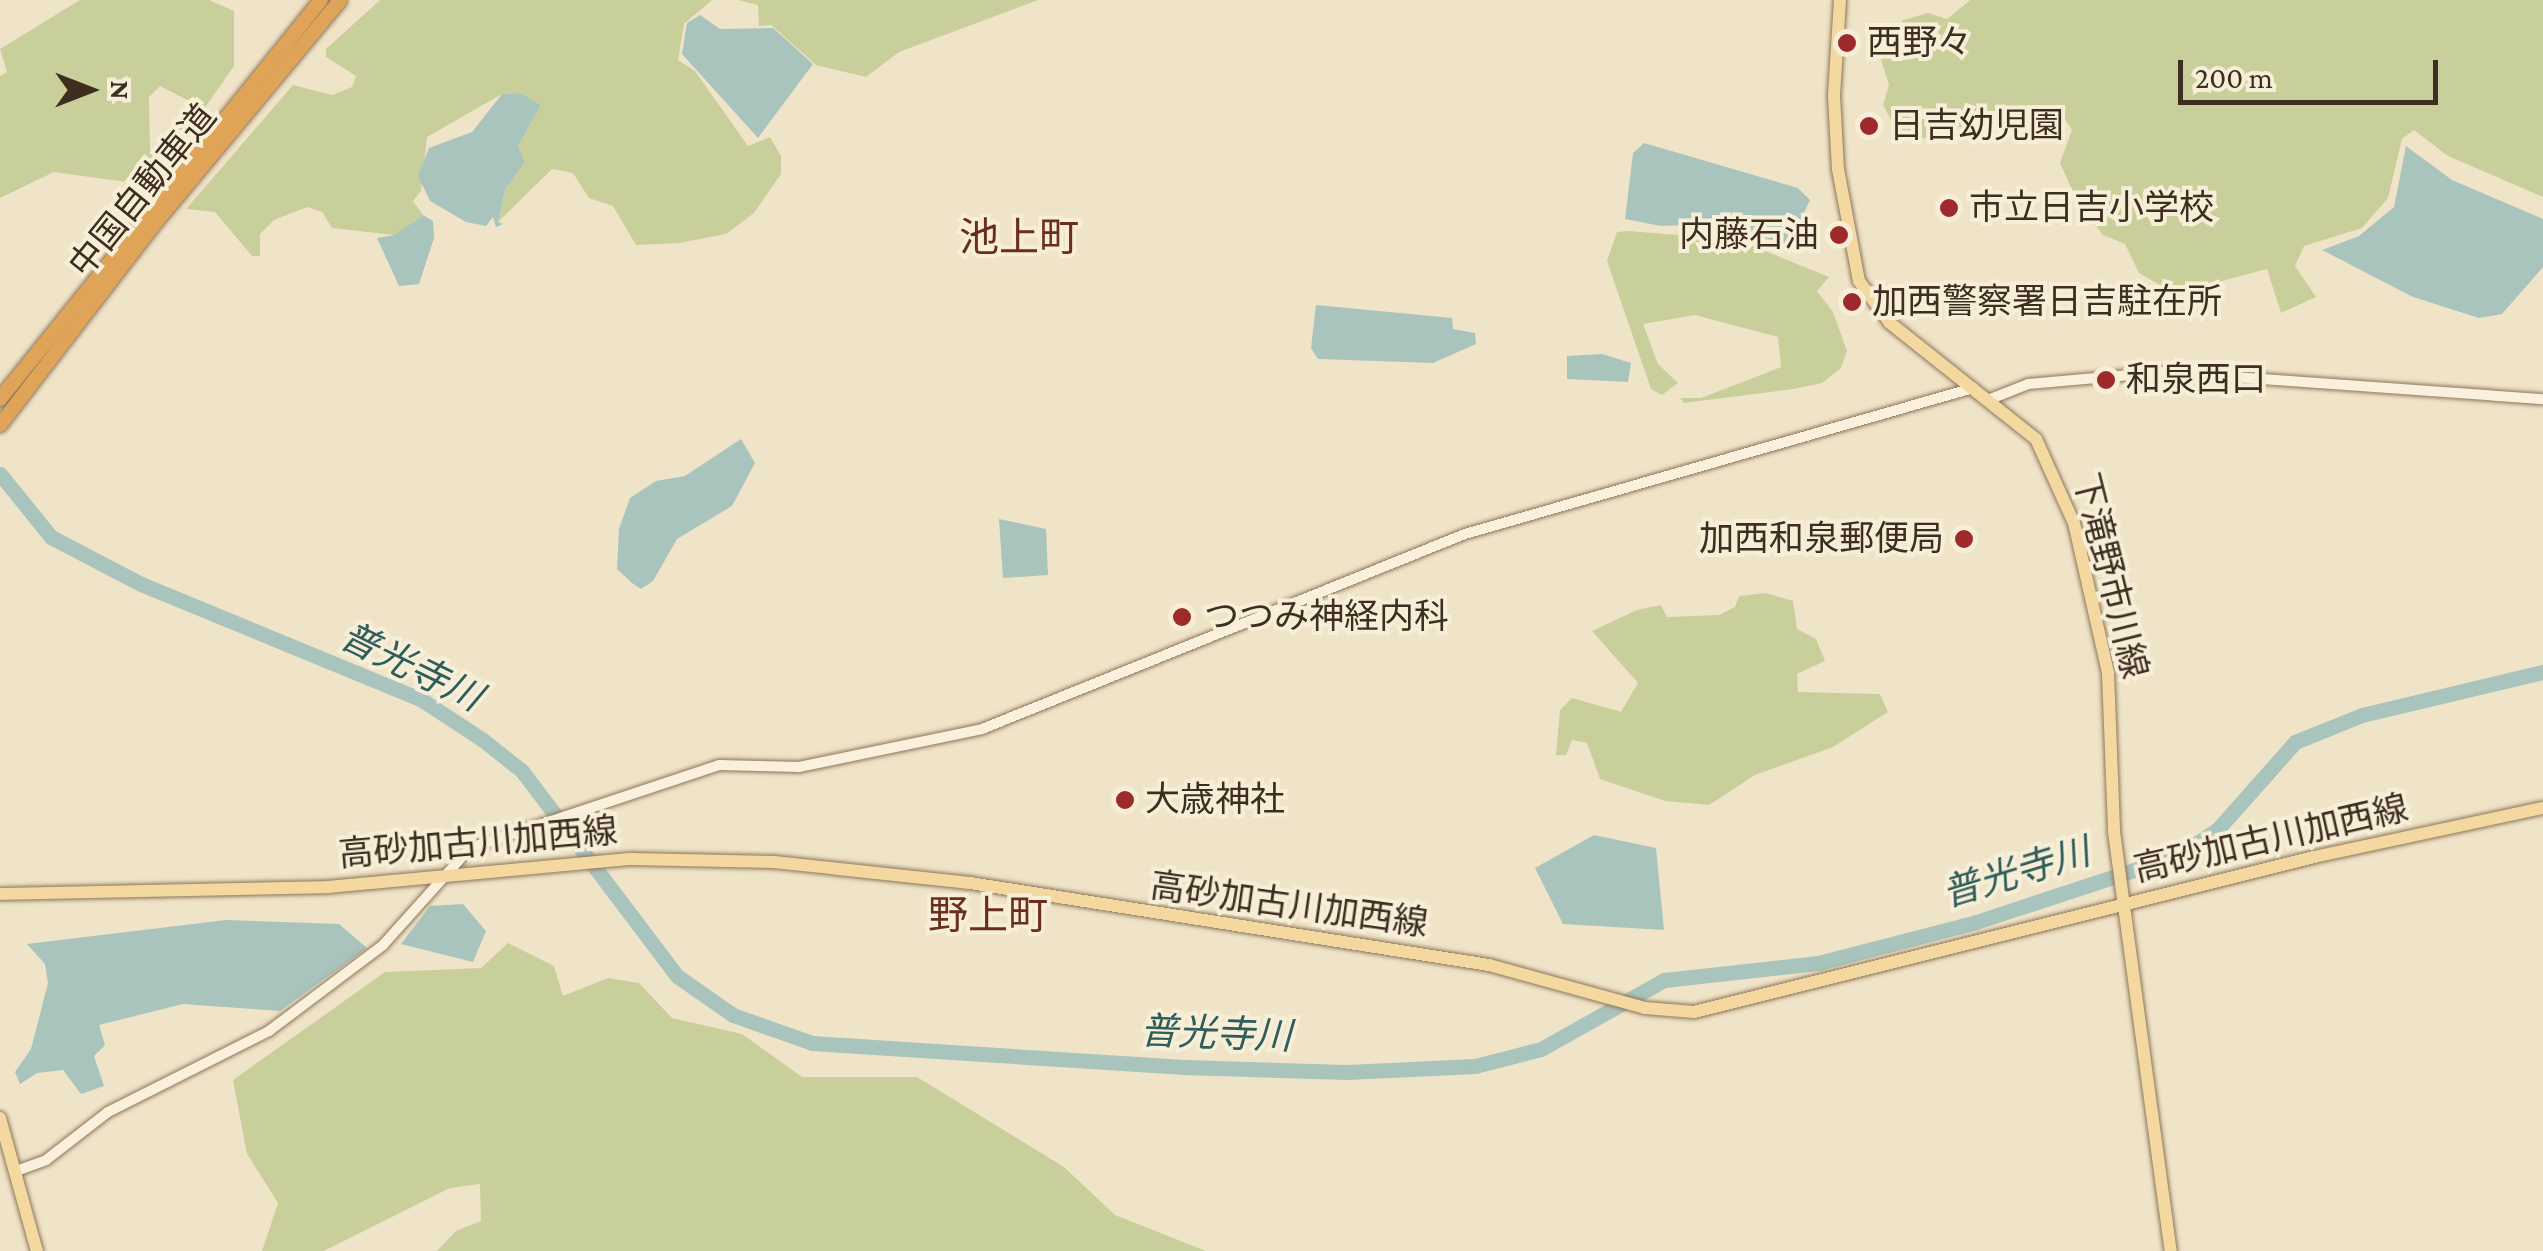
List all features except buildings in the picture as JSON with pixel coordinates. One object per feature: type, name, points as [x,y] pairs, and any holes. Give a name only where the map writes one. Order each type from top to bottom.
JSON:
[{"type":"highway","name":"中国自動車道","points":[[0,399],[321,0]]},
{"type":"highway","name":"中国自動車道","points":[[0,425],[134,249],[340,0]]},
{"type":"main road","name":"下滝野市川線","points":[[1840,0],[1834,96],[1838,169],[1859,281],[1890,323],[2036,438],[2074,523],[2106,659],[2120,866],[2171,1251]]},
{"type":"main road","name":"高砂加古川加西線","points":[[0,894],[328,887],[602,861],[774,862],[970,882],[1489,966],[1638,1006],[1719,1008],[2126,905],[2543,808]]},
{"type":"main road","points":[[0,1118],[19,1170],[36,1251]]},
{"type":"street","points":[[1988,400],[2032,383],[2164,372],[2543,399]]},
{"type":"street","points":[[19,1170],[46,1160],[108,1112],[269,1030],[382,944],[470,848],[719,765],[798,767],[982,729],[1465,534],[1972,388]]},
{"type":"green space","points":[[80,0],[209,0],[234,11],[234,66],[188,132],[160,149],[195,104],[160,86],[149,97],[150,151],[155,157],[178,149],[141,184],[54,172],[0,198],[0,76],[7,72],[0,49]]},
{"type":"green space","points":[[380,0],[712,0],[684,24],[678,60],[695,71],[748,146],[770,137],[781,156],[781,174],[754,213],[726,234],[679,243],[636,245],[613,206],[589,198],[573,173],[552,169],[498,222],[505,190],[525,162],[518,146],[541,105],[521,93],[502,94],[427,137],[421,191],[413,201],[423,215],[394,235],[332,228],[322,212],[307,207],[274,220],[260,234],[260,256],[252,256],[215,212],[186,209],[293,85],[332,95],[352,87],[356,76],[326,57],[326,49]]},
{"type":"green space","points":[[738,0],[1038,0],[899,52],[866,77],[816,65],[771,25],[759,26],[758,5]]},
{"type":"green space","points":[[1970,0],[2543,0],[2543,197],[2448,156],[2414,130],[2402,139],[2388,198],[2362,228],[2304,246],[2295,266],[2316,297],[2281,313],[2267,269],[2184,291],[2182,298],[2139,273],[2125,244],[2103,235],[2078,203],[2060,163],[2072,130],[2061,113],[2048,121],[1946,128],[1925,138],[1910,139],[1896,129],[1883,105],[1889,85],[1881,60],[1903,20],[1928,13],[1947,19]]},
{"type":"green space","points":[[1617,232],[1738,240],[1829,277],[1817,291],[1833,312],[1847,351],[1841,368],[1822,383],[1684,403],[1680,398],[1701,398],[1781,367],[1778,337],[1695,315],[1643,324],[1658,364],[1678,383],[1662,395],[1651,389],[1607,261]]},
{"type":"green space","points":[[1766,593],[1793,601],[1797,629],[1816,639],[1825,661],[1797,674],[1798,692],[1880,694],[1888,712],[1833,747],[1755,775],[1709,805],[1665,801],[1600,779],[1587,743],[1572,740],[1566,755],[1556,755],[1560,710],[1572,698],[1621,712],[1638,683],[1592,631],[1637,610],[1661,605],[1667,617],[1719,615],[1735,607],[1739,596]]},
{"type":"green space","points":[[508,943],[554,966],[563,996],[608,978],[639,983],[672,1018],[742,1034],[802,1077],[917,1077],[1064,1167],[1115,1215],[1206,1251],[437,1251],[456,1231],[481,1221],[480,1184],[450,1188],[324,1251],[262,1251],[278,1203],[247,1154],[233,1080],[385,972],[481,968]]},
{"type":"water","points":[[700,15],[720,29],[773,28],[813,64],[758,138],[682,54],[687,23]]},
{"type":"water","points":[[521,93],[541,105],[518,146],[525,162],[505,190],[498,222],[503,224],[496,227],[493,217],[486,226],[466,222],[430,201],[418,176],[429,148],[472,132],[502,94]]},
{"type":"water","points":[[1644,143],[1798,188],[1810,200],[1789,245],[1716,224],[1661,226],[1625,219],[1633,153]]},
{"type":"water","points":[[2406,146],[2452,180],[2543,219],[2543,267],[2502,314],[2479,318],[2413,297],[2322,250],[2359,236],[2394,207]]},
{"type":"water","points":[[423,215],[433,221],[434,238],[419,284],[399,286],[377,238],[394,235]]},
{"type":"water","points":[[1316,305],[1452,318],[1453,329],[1475,333],[1476,344],[1433,363],[1318,359],[1311,348]]},
{"type":"water","points":[[1602,354],[1631,363],[1628,382],[1567,379],[1567,356]]},
{"type":"water","points":[[741,439],[755,463],[732,506],[677,539],[653,581],[641,589],[632,583],[617,569],[619,529],[630,498],[656,481],[685,476]]},
{"type":"water","points":[[999,519],[1046,529],[1048,575],[1003,578]]},
{"type":"water","points":[[1594,835],[1656,848],[1664,930],[1563,924],[1535,868]]},
{"type":"water","points":[[463,904],[486,931],[473,962],[401,944],[430,906]]},
{"type":"water","points":[[226,920],[339,924],[367,948],[280,1011],[183,1004],[99,1025],[105,1045],[94,1056],[104,1086],[81,1094],[63,1070],[37,1073],[20,1084],[15,1072],[31,1049],[48,983],[45,964],[27,944]]},
{"type":"waterway","name":"普光寺川","points":[[0,474],[51,537],[141,584],[422,700],[483,740],[522,771],[677,976],[733,1015],[812,1043],[1184,1067],[1347,1072],[1475,1066],[1541,1049],[1664,980],[1818,963],[1976,922],[2177,856],[2217,830],[2295,742],[2362,715],[2543,672]]},
{"type":"place","name":"西野々","points":[[1847,43]]},
{"type":"place","name":"日吉幼児園","points":[[1869,126]]},
{"type":"place","name":"市立日吉小学校","points":[[1949,208]]},
{"type":"place","name":"内藤石油","points":[[1839,235]]},
{"type":"place","name":"加西警察署日吉駐在所","points":[[1852,302]]},
{"type":"place","name":"和泉西口","points":[[2106,380]]},
{"type":"place","name":"加西和泉郵便局","points":[[1964,539]]},
{"type":"place","name":"つつみ神経内科","points":[[1182,617]]},
{"type":"place","name":"大歳神社","points":[[1125,800]]},
{"type":"district","name":"池上町","points":[[1019,238]]},
{"type":"district","name":"野上町","points":[[988,916]]}]
